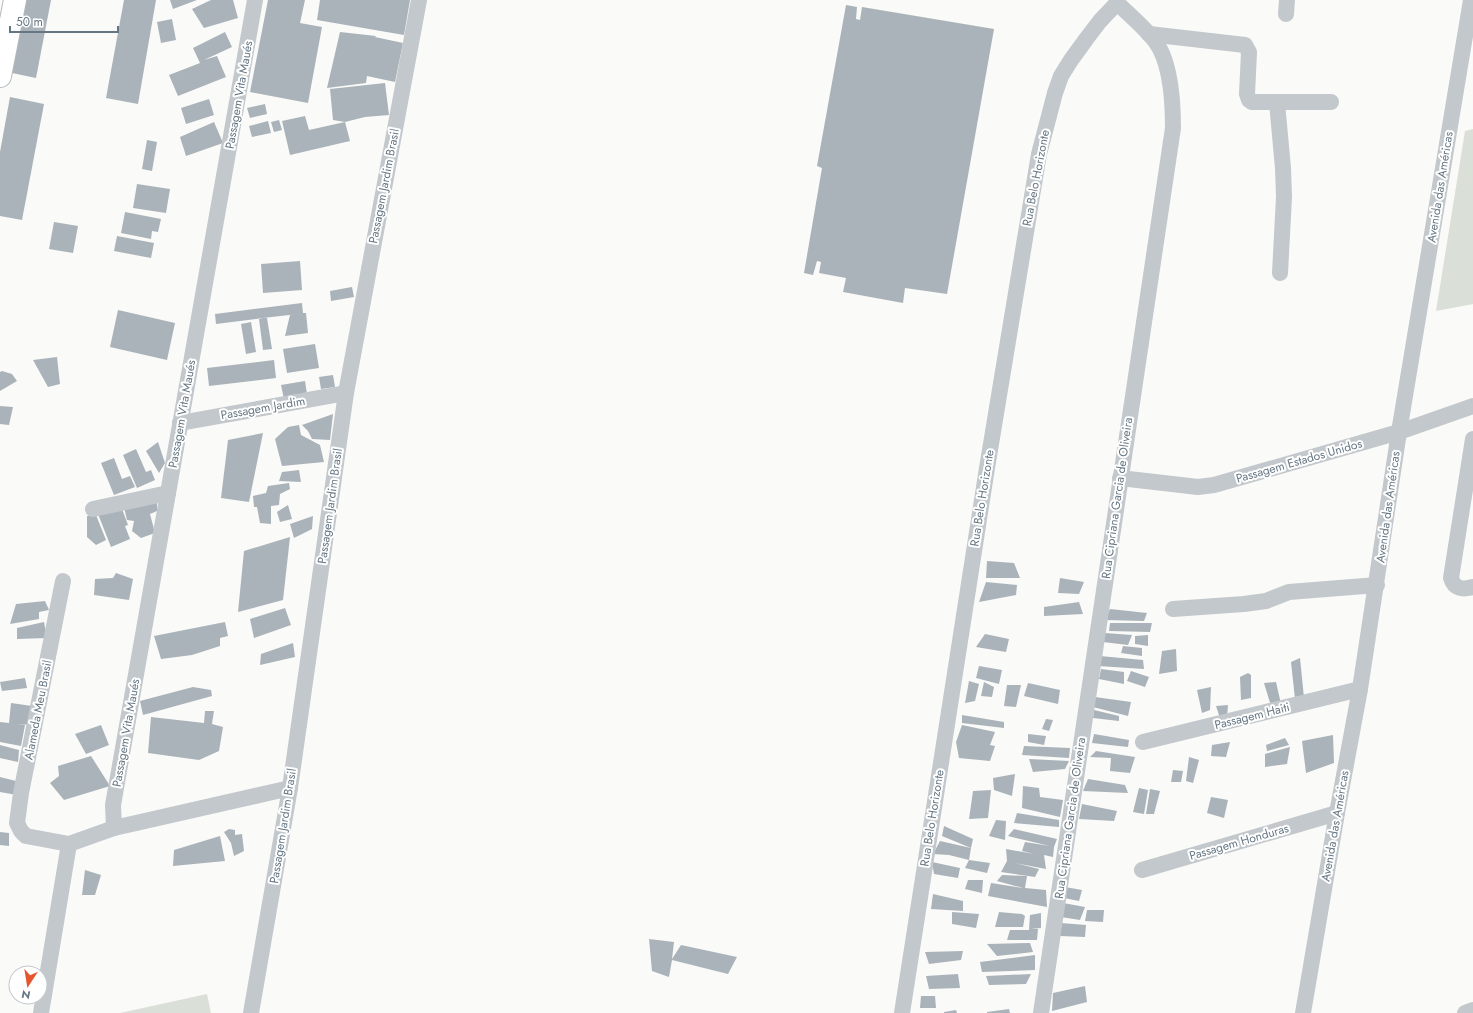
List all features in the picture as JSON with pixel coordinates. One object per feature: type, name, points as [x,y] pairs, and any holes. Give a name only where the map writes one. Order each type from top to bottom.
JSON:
[{"type":"street","points":[[0,76],[15,0]]},
{"type":"street","name":"Passagem Vita Maués","points":[[114,828],[113,805],[255,0]]},
{"type":"street","name":"Passagem Jardim Brasil","points":[[252,1013],[290,788],[346,393],[419,0]]},
{"type":"street","name":"Avenida das Américas","points":[[1303,1013],[1360,689],[1377,585],[1399,432],[1471,0]]},
{"type":"street","name":"Rua Cipriana Garcia de Oliveira","points":[[1041,1013],[1173,128],[1173,103],[1170,79],[1158,47],[1149,34],[1118,2]]},
{"type":"street","name":"Rua Belo Horizonte","points":[[902,1013],[987,468],[1039,154],[1061,76],[1100,21],[1118,2]]},
{"type":"street","points":[[1149,34],[1245,45],[1249,52],[1247,94],[1249,100],[1252,102],[1330,102]]},
{"type":"street","points":[[1277,103],[1284,197],[1280,273]]},
{"type":"street","name":"Passagem Jardim","points":[[180,423],[346,393]]},
{"type":"street","name":"Passagem Estados Unidos","points":[[1120,478],[1198,487],[1214,486],[1399,432],[1473,406]]},
{"type":"street","points":[[1473,438],[1451,578],[1453,584],[1460,589],[1473,587]]},
{"type":"street","points":[[93,509],[168,493]]},
{"type":"street","name":"Alameda Meu Brasil","points":[[63,581],[18,809],[17,823],[21,831],[26,836],[69,844]]},
{"type":"street","points":[[1173,609],[1266,601],[1289,592],[1377,585]]},
{"type":"street","name":"Passagem Haiti","points":[[1143,742],[1360,689]]},
{"type":"street","points":[[41,1013],[69,844],[114,828],[290,788]]},
{"type":"street","name":"Passagem Honduras","points":[[1142,870],[1337,813]]},
{"type":"street","points":[[1466,1013],[1473,1010]]},
{"type":"shaded area","points":[[1473,129],[1473,304],[1436,311],[1465,131]]},
{"type":"shaded area","points":[[207,994],[211,1013],[120,1013]]},
{"type":"building","points":[[26,0],[51,0],[36,78],[12,73]]},
{"type":"building","points":[[124,0],[156,0],[138,104],[106,98]]},
{"type":"building","points":[[170,0],[197,0],[173,9]]},
{"type":"building","points":[[211,0],[233,0],[238,18],[204,28],[192,9]]},
{"type":"building","points":[[268,0],[305,0],[300,23],[322,27],[308,103],[250,92]]},
{"type":"building","points":[[320,0],[410,0],[404,35],[317,20]]},
{"type":"building","points":[[846,5],[857,7],[856,19],[860,20],[862,7],[994,29],[947,294],[905,288],[903,303],[843,292],[846,278],[819,273],[821,262],[817,261],[813,275],[804,273],[822,168],[817,166]]},
{"type":"building","points":[[172,19],[176,40],[161,43],[157,22]]},
{"type":"building","points":[[225,32],[232,47],[204,60],[217,56],[226,77],[178,96],[169,75],[200,63],[193,48]]},
{"type":"building","points":[[340,32],[376,36],[375,37],[403,43],[395,82],[367,76],[366,83],[327,88]]},
{"type":"building","points":[[385,83],[389,115],[365,117],[345,122],[333,120],[330,89]]},
{"type":"building","points":[[10,97],[44,104],[22,220],[0,216],[0,152]]},
{"type":"building","points":[[209,99],[214,115],[186,124],[181,108]]},
{"type":"building","points":[[265,104],[267,114],[250,118],[247,108]]},
{"type":"building","points":[[305,116],[309,130],[345,122],[350,141],[290,155],[282,121]]},
{"type":"building","points":[[279,120],[282,130],[274,132],[271,122]]},
{"type":"building","points":[[268,121],[271,133],[252,137],[249,126]]},
{"type":"building","points":[[214,122],[223,143],[186,156],[180,137]]},
{"type":"building","points":[[147,140],[157,142],[152,171],[142,169]]},
{"type":"building","points":[[137,184],[170,189],[166,213],[133,208]]},
{"type":"building","points":[[125,212],[161,219],[158,232],[152,231],[151,239],[121,233]]},
{"type":"building","points":[[54,222],[78,226],[73,253],[49,249]]},
{"type":"building","points":[[117,236],[154,243],[151,258],[114,251]]},
{"type":"building","points":[[300,261],[302,290],[263,293],[261,264]]},
{"type":"building","points":[[352,287],[354,297],[331,301],[330,291]]},
{"type":"building","points":[[302,303],[303,313],[306,313],[308,333],[285,336],[290,315],[298,314],[216,324],[215,314]]},
{"type":"building","points":[[118,310],[175,323],[167,360],[110,347]]},
{"type":"building","points":[[267,318],[272,349],[263,350],[259,319]]},
{"type":"building","points":[[251,322],[256,352],[246,354],[241,324]]},
{"type":"building","points":[[315,344],[319,368],[287,373],[283,349]]},
{"type":"building","points":[[57,357],[60,384],[48,387],[33,360]]},
{"type":"building","points":[[274,360],[276,378],[209,386],[207,368]]},
{"type":"building","points":[[2,371],[12,374],[17,381],[0,391],[0,372]]},
{"type":"building","points":[[333,375],[335,387],[321,389],[319,377]]},
{"type":"building","points":[[305,381],[307,394],[284,399],[281,385]]},
{"type":"building","points":[[0,406],[13,407],[9,425],[0,424]]},
{"type":"building","points":[[333,414],[330,440],[312,439],[308,431],[302,425]]},
{"type":"building","points":[[299,425],[301,435],[320,445],[324,462],[282,466],[275,439],[288,427]]},
{"type":"building","points":[[263,433],[249,502],[221,498],[228,440]]},
{"type":"building","points":[[158,442],[165,463],[159,473],[146,451]]},
{"type":"building","points":[[136,449],[146,472],[151,470],[155,480],[137,488],[123,455]]},
{"type":"building","points":[[114,458],[122,479],[130,476],[135,487],[114,495],[101,463]]},
{"type":"building","points":[[299,470],[301,482],[279,481],[282,472]]},
{"type":"building","points":[[289,483],[290,489],[280,494],[279,505],[271,506],[271,524],[260,523],[257,507],[254,507],[253,496],[266,493],[268,486]]},
{"type":"building","points":[[157,500],[157,511],[150,514],[155,533],[141,538],[132,531],[134,521],[127,520],[124,507]]},
{"type":"building","points":[[288,505],[292,519],[280,522],[277,512]]},
{"type":"building","points":[[121,506],[128,525],[125,526],[130,539],[111,547],[98,514]]},
{"type":"building","points":[[96,515],[106,540],[96,545],[87,537],[87,516]]},
{"type":"building","points":[[313,516],[312,529],[294,538],[290,524]]},
{"type":"building","points":[[290,537],[283,600],[238,612],[244,551]]},
{"type":"building","points":[[987,561],[1014,563],[1020,578],[986,578]]},
{"type":"building","points":[[116,573],[133,579],[129,600],[94,595],[95,579],[113,578]]},
{"type":"building","points":[[1060,578],[1084,582],[1079,594],[1058,593]]},
{"type":"building","points":[[986,582],[1017,585],[1016,595],[979,602]]},
{"type":"building","points":[[45,601],[49,610],[39,612],[39,619],[10,624],[16,604]]},
{"type":"building","points":[[1079,602],[1083,614],[1044,616],[1044,607]]},
{"type":"building","points":[[285,608],[291,625],[254,638],[250,619]]},
{"type":"building","points":[[1110,609],[1147,613],[1144,621],[1105,620]]},
{"type":"building","points":[[44,622],[47,638],[17,639],[17,628]]},
{"type":"building","points":[[225,622],[228,636],[220,638],[220,646],[192,655],[161,659],[154,636]]},
{"type":"building","points":[[1110,623],[1152,623],[1150,632],[1109,631]]},
{"type":"building","points":[[1105,633],[1132,635],[1128,645],[1103,642]]},
{"type":"building","points":[[985,634],[1009,639],[1006,652],[976,647]]},
{"type":"building","points":[[1148,635],[1148,646],[1135,644],[1135,636]]},
{"type":"building","points":[[293,643],[295,657],[260,665],[261,654]]},
{"type":"building","points":[[1123,646],[1142,648],[1142,656],[1121,653]]},
{"type":"building","points":[[1176,649],[1177,671],[1159,674],[1162,651]]},
{"type":"building","points":[[1100,656],[1143,660],[1144,669],[1098,666]]},
{"type":"building","points":[[1300,658],[1304,698],[1295,699],[1291,662]]},
{"type":"building","points":[[979,666],[1002,670],[999,684],[976,678]]},
{"type":"building","points":[[1101,669],[1124,672],[1124,684],[1099,679]]},
{"type":"building","points":[[1131,671],[1149,677],[1145,687],[1127,681]]},
{"type":"building","points":[[1248,673],[1251,675],[1251,698],[1241,700],[1240,677]]},
{"type":"building","points":[[25,678],[27,688],[2,691],[0,682]]},
{"type":"building","points":[[969,681],[979,684],[975,701],[965,703]]},
{"type":"building","points":[[984,682],[994,687],[992,697],[981,696]]},
{"type":"building","points":[[1276,682],[1281,704],[1271,706],[1264,683]]},
{"type":"building","points":[[1028,683],[1060,690],[1058,704],[1024,696]]},
{"type":"building","points":[[1007,685],[1021,685],[1016,707],[1004,706]]},
{"type":"building","points":[[193,687],[211,690],[212,696],[143,715],[140,701]]},
{"type":"building","points":[[1211,687],[1210,710],[1202,713],[1197,690]]},
{"type":"building","points":[[1095,697],[1131,702],[1128,716],[1093,707]]},
{"type":"building","points":[[11,703],[32,706],[31,725],[17,724],[25,725],[21,746],[0,742],[0,722],[9,723]]},
{"type":"building","points":[[1228,705],[1227,717],[1220,718],[1216,706]]},
{"type":"building","points":[[1094,710],[1119,716],[1119,721],[1093,718]]},
{"type":"building","points":[[205,711],[214,711],[212,724],[223,727],[219,751],[199,760],[148,753],[151,717],[204,723]]},
{"type":"building","points":[[962,715],[1004,722],[1004,728],[962,723]]},
{"type":"building","points":[[1046,719],[1053,720],[1049,731],[1042,729]]},
{"type":"building","points":[[101,725],[109,745],[86,754],[75,734]]},
{"type":"building","points":[[962,725],[995,732],[990,745],[995,746],[990,761],[959,758],[956,742]]},
{"type":"building","points":[[1028,734],[1046,736],[1044,745],[1028,742]]},
{"type":"building","points":[[1094,734],[1129,740],[1128,747],[1092,743]]},
{"type":"building","points":[[1333,735],[1334,763],[1306,773],[1302,741]]},
{"type":"building","points":[[1285,738],[1289,745],[1267,751],[1266,745]]},
{"type":"building","points":[[1230,742],[1226,757],[1211,756],[1212,745]]},
{"type":"building","points":[[0,745],[19,750],[18,762],[0,758]]},
{"type":"building","points":[[1024,746],[1070,748],[1069,758],[1022,755]]},
{"type":"building","points":[[1290,747],[1287,764],[1265,767],[1265,754]]},
{"type":"building","points":[[1096,751],[1135,757],[1130,773],[1110,771],[1111,758],[1090,757]]},
{"type":"building","points":[[91,756],[110,786],[64,800],[50,783],[59,776],[58,766]]},
{"type":"building","points":[[1189,757],[1199,760],[1193,783],[1186,781]]},
{"type":"building","points":[[1029,759],[1069,761],[1065,769],[1033,772]]},
{"type":"building","points":[[1173,770],[1183,771],[1181,782],[1171,782]]},
{"type":"building","points":[[1015,774],[1012,796],[994,790],[993,778]]},
{"type":"building","points":[[0,777],[20,782],[17,795],[0,792]]},
{"type":"building","points":[[1088,779],[1125,785],[1128,793],[1083,791]]},
{"type":"building","points":[[1023,786],[1039,788],[1040,797],[1063,800],[1060,817],[1022,808]]},
{"type":"building","points":[[1139,788],[1148,790],[1144,814],[1133,812]]},
{"type":"building","points":[[1150,789],[1160,791],[1154,814],[1146,814]]},
{"type":"building","points":[[991,790],[988,818],[969,819],[973,791]]},
{"type":"building","points":[[1211,797],[1228,800],[1224,818],[1207,813]]},
{"type":"building","points":[[1082,804],[1117,811],[1114,821],[1079,819]]},
{"type":"building","points":[[1017,813],[1059,820],[1059,827],[1014,823]]},
{"type":"building","points":[[996,820],[1006,821],[1005,840],[989,836]]},
{"type":"building","points":[[944,826],[973,839],[971,848],[942,836]]},
{"type":"building","points":[[229,829],[235,830],[235,835],[242,834],[244,851],[234,856],[231,843],[224,832]]},
{"type":"building","points":[[1014,829],[1057,839],[1053,857],[1044,855],[1046,869],[1015,863],[1039,869],[1035,877],[1001,872],[1007,861],[1006,849],[1034,854],[1022,851],[1025,842],[1050,846],[1008,836]]},
{"type":"building","points":[[0,832],[9,833],[9,846],[0,845]]},
{"type":"building","points":[[220,836],[225,861],[173,866],[174,850]]},
{"type":"building","points":[[940,841],[971,848],[969,860],[949,855],[933,854]]},
{"type":"building","points":[[969,860],[990,863],[987,873],[965,868]]},
{"type":"building","points":[[932,862],[960,868],[958,878],[934,874]]},
{"type":"building","points":[[85,870],[101,875],[95,895],[82,895]]},
{"type":"building","points":[[1002,875],[1027,876],[1025,888],[1046,890],[1047,907],[988,896],[991,883],[1023,888],[997,881]]},
{"type":"building","points":[[968,880],[983,880],[982,893],[965,889]]},
{"type":"building","points":[[1065,887],[1082,890],[1079,901],[1064,898]]},
{"type":"building","points":[[933,894],[963,901],[963,911],[931,909]]},
{"type":"building","points":[[1063,903],[1085,907],[1080,920],[1061,917]]},
{"type":"building","points":[[1087,910],[1104,910],[1103,922],[1085,921]]},
{"type":"building","points":[[952,912],[979,914],[976,928],[952,924]]},
{"type":"building","points":[[999,912],[1022,914],[1025,916],[1023,927],[995,927]]},
{"type":"building","points":[[1041,913],[1041,928],[1031,929],[1038,929],[1037,940],[1007,940],[1010,930],[1029,930],[1030,915]]},
{"type":"building","points":[[1061,923],[1086,925],[1085,937],[1060,936]]},
{"type":"building","points":[[649,939],[674,942],[672,959],[681,945],[737,957],[728,974],[672,960],[669,977],[652,971]]},
{"type":"building","points":[[1030,943],[1033,952],[997,956],[987,944]]},
{"type":"building","points":[[963,951],[961,960],[929,964],[925,952]]},
{"type":"building","points":[[1035,955],[1035,970],[982,972],[980,962]]},
{"type":"building","points":[[958,974],[960,988],[929,989],[926,976]]},
{"type":"building","points":[[1031,974],[1026,984],[989,985],[986,976]]},
{"type":"building","points":[[1085,986],[1087,1002],[1052,1011],[1053,993]]},
{"type":"building","points":[[921,996],[935,996],[936,1008],[920,1008]]},
{"type":"building","points":[[1009,1009],[1010,1013],[987,1013],[987,1012]]},
{"type":"building","points":[[956,1010],[957,1013],[944,1013],[944,1012]]}]
